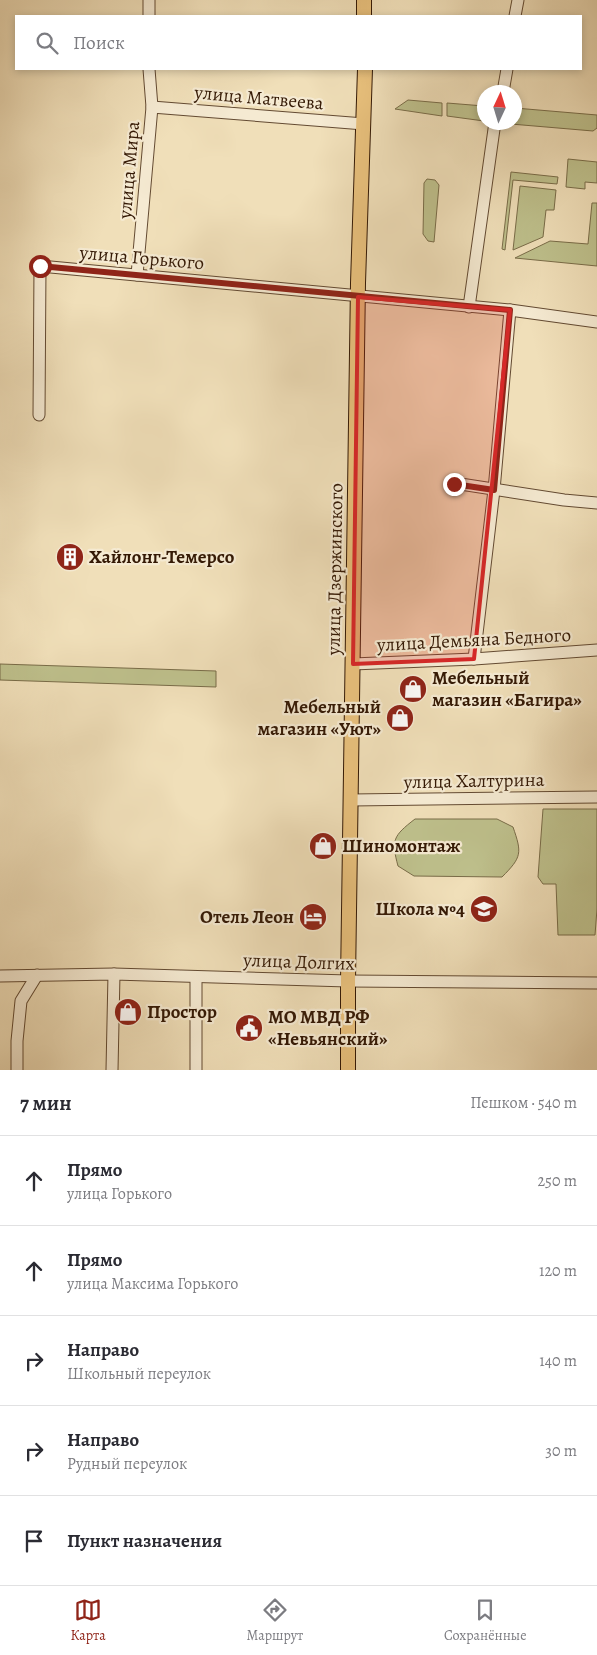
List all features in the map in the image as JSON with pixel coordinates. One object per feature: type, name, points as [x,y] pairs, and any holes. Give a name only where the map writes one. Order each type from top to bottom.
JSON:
[{"type":"main road","points":[[364,0],[364,15]]},
{"type":"main road","name":"улица Дзержинского","points":[[348,1070],[358,297],[365,70]]},
{"type":"street","points":[[149,0],[149,15]]},
{"type":"street","points":[[515,15],[518,0]]},
{"type":"street","name":"улица Мира","points":[[137,275],[152,107],[149,70]]},
{"type":"street","points":[[504,85],[506,70]]},
{"type":"street","name":"улица Матвеева","points":[[152,107],[364,124]]},
{"type":"street","points":[[470,306],[494,130]]},
{"type":"street","name":"улица Горького","points":[[39,415],[40,266],[510,310],[597,322]]},
{"type":"street","points":[[474,659],[494,490],[510,310]]},
{"type":"street","points":[[454,484],[597,503]]},
{"type":"street","name":"улица Демьяна Бедного","points":[[353,664],[474,659],[597,650]]},
{"type":"street","name":"улица Халтурина","points":[[351,800],[597,797]]},
{"type":"street","points":[[112,1070],[114,974]]},
{"type":"street","name":"улица Долгих","points":[[0,976],[114,974],[348,981],[597,983]]},
{"type":"street","points":[[16,1070],[17,1041],[22,1001],[38,975]]},
{"type":"street","points":[[196,977],[196,1070]]},
{"type":"highlighted area","points":[[358,297],[510,310],[474,659],[353,664]]},
{"type":"green space","points":[[408,100],[442,103],[442,116],[395,109]]},
{"type":"green space","points":[[447,103],[477,105],[477,120],[447,116]]},
{"type":"green space","points":[[522,109],[597,115],[597,128],[593,131],[522,125]]},
{"type":"green space","points":[[568,159],[597,162],[597,183],[585,182],[585,189],[566,187]]},
{"type":"green space","points":[[511,172],[558,177],[557,184],[513,180],[505,250],[502,249]]},
{"type":"green space","points":[[427,179],[435,180],[439,185],[434,242],[428,241],[423,234],[424,183]]},
{"type":"green space","points":[[520,186],[556,190],[554,210],[546,210],[543,237],[513,250]]},
{"type":"green space","points":[[592,203],[597,203],[597,266],[515,258],[550,241],[588,244]]},
{"type":"green space","points":[[0,664],[216,671],[216,687],[0,680]]},
{"type":"green space","points":[[543,809],[597,809],[597,909],[595,935],[558,935],[556,884],[543,884],[538,877]]},
{"type":"green space","points":[[415,819],[497,819],[513,827],[519,849],[517,859],[502,877],[414,876],[398,866],[395,844],[398,834]]},
{"type":"place","name":"Хайлонг-Темерсо","points":[[70,557]]},
{"type":"place","name":"Мебельный магазин «Багира»","points":[[413,689]]},
{"type":"place","name":"Мебельный магазин «Уют»","points":[[400,718]]},
{"type":"place","name":"Шиномонтаж","points":[[323,846]]},
{"type":"place","name":"Школа №4","points":[[484,909]]},
{"type":"place","name":"Отель Леон","points":[[313,917]]},
{"type":"place","name":"Простор","points":[[128,1012]]},
{"type":"place","name":"МО МВД РФ «Невьянский»","points":[[249,1028]]},
{"type":"route","points":[[40,266],[510,310],[494,490],[454,484]]}]
